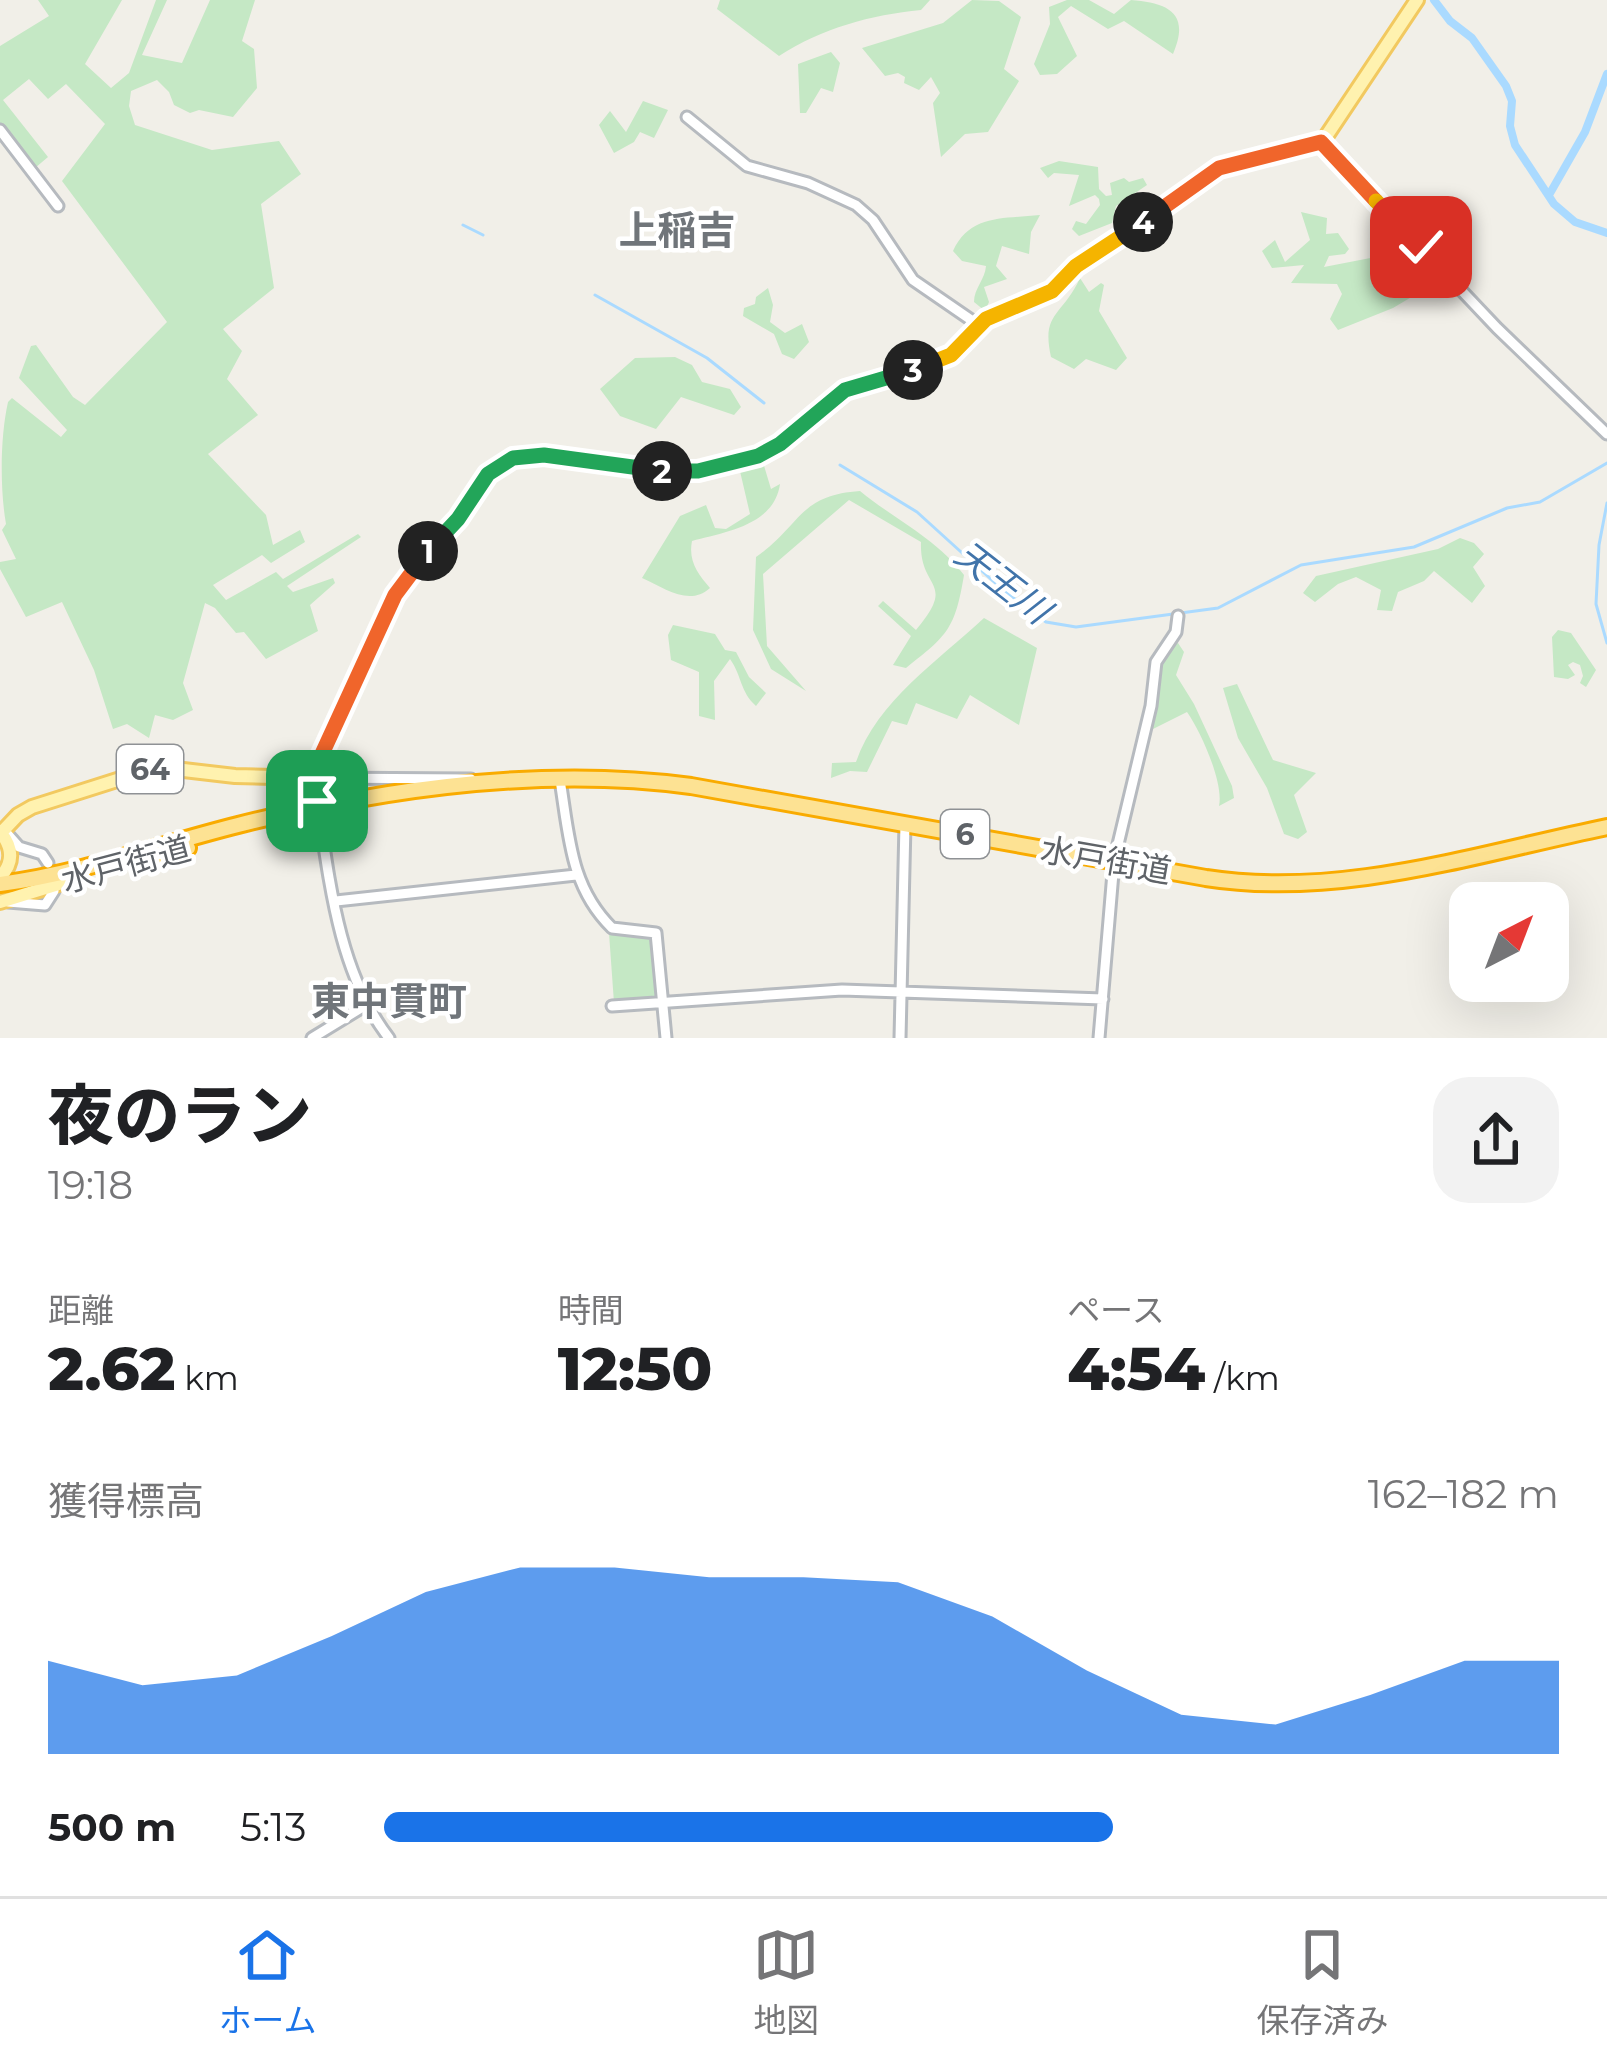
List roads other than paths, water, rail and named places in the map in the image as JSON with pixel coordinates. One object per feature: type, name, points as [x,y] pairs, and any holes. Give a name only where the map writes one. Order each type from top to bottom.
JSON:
[{"type":"highway","name":"水戸街道","points":[[0,884],[63,875],[237,825],[318,808],[493,784],[560,780],[670,783],[1232,882],[1314,884],[1375,876],[1607,827]]},
{"type":"highway","name":"水戸街道","points":[[0,884],[59,887],[318,808]]},
{"type":"main road","points":[[314,778],[402,583],[498,465],[536,455],[608,466],[698,471],[758,456],[845,390],[947,358],[977,324],[1052,291],[1076,266],[1214,170],[1321,142],[1417,0]]},
{"type":"main road","name":"64","points":[[2,832],[17,814],[32,807],[158,767],[314,778]]},
{"type":"main road","points":[[0,884],[11,858],[2,832]]},
{"type":"main road","points":[[1,902],[59,887]]},
{"type":"street","points":[[687,117],[747,166],[808,183],[856,205],[873,220],[913,280],[977,324]]},
{"type":"street","points":[[0,130],[58,206]]},
{"type":"street","points":[[1321,142],[1497,328],[1607,434]]},
{"type":"street","points":[[1100,1038],[1114,861],[1151,706],[1156,662],[1176,632],[1178,616]]},
{"type":"street","points":[[389,1038],[366,1005],[349,962],[314,778],[462,778],[493,784]]},
{"type":"street","points":[[560,780],[575,875],[583,892],[612,928],[656,933],[666,1038]]},
{"type":"street","points":[[900,1038],[905,824]]},
{"type":"street","points":[[2,832],[19,847],[42,854],[48,863]]},
{"type":"street","points":[[336,901],[575,875]]},
{"type":"street","points":[[1,902],[40,905],[50,901],[59,887]]},
{"type":"street","points":[[612,1006],[842,990],[1102,999]]},
{"type":"street","points":[[312,1038],[366,1005]]},
{"type":"waterway","points":[[1434,0],[1472,38],[1506,86],[1512,101],[1510,126],[1515,145],[1554,204],[1575,222],[1607,233]]},
{"type":"waterway","points":[[1549,195],[1585,132],[1607,74]]},
{"type":"waterway","name":"天王川","points":[[463,225],[483,235]]},
{"type":"waterway","name":"天王川","points":[[595,295],[707,358],[764,403]]},
{"type":"waterway","name":"天王川","points":[[840,465],[917,512],[1004,591],[1046,622],[1076,627],[1218,608],[1301,565],[1414,547],[1507,508],[1540,502],[1607,463]]},
{"type":"waterway","points":[[1607,503],[1596,604],[1607,643]]},
{"type":"district","name":"上稲吉","points":[[677,230]]},
{"type":"district","name":"東中貫町","points":[[389,1001]]}]
